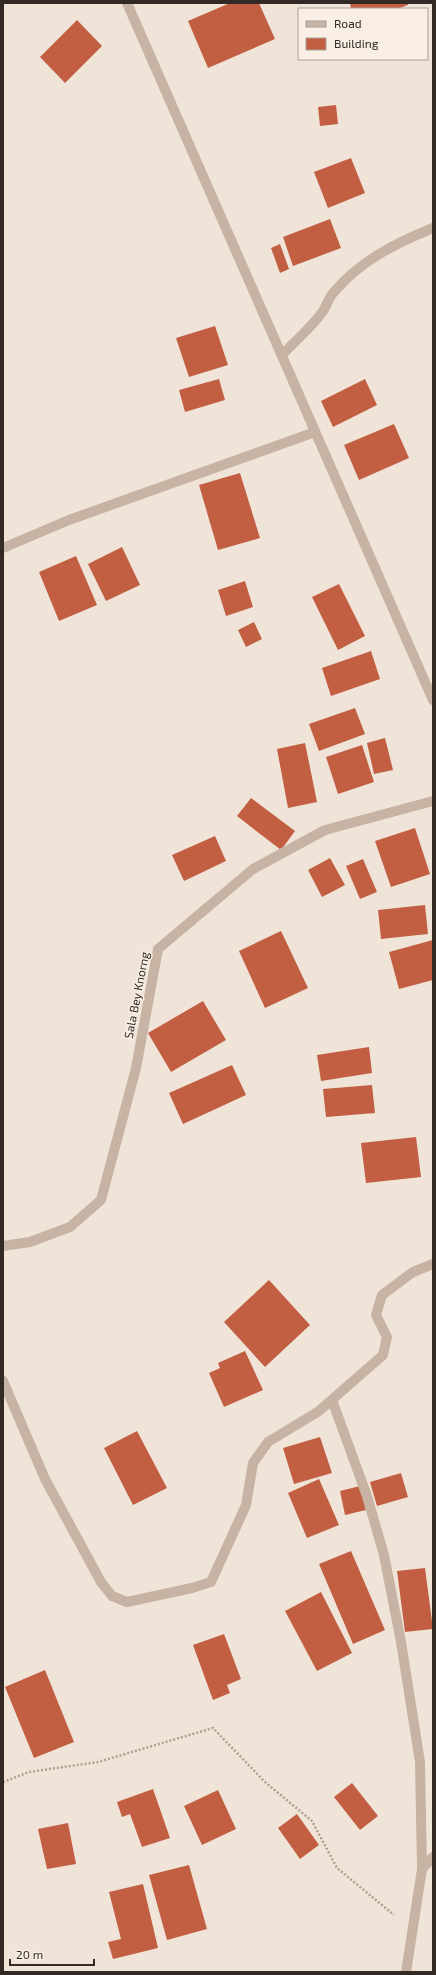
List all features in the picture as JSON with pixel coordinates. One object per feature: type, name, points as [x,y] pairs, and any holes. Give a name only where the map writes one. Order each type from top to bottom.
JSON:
[{"type":"street","points":[[127,3],[433,700]]},
{"type":"street","points":[[282,356],[323,311],[333,292],[357,271],[378,254],[404,239],[433,228]]},
{"type":"street","points":[[3,548],[69,520],[315,432]]},
{"type":"street","name":"Sala Bey Knorng","points":[[3,1246],[30,1242],[70,1228],[101,1200],[136,1068],[158,949],[253,869],[325,830],[433,801]]},
{"type":"street","points":[[3,1381],[45,1479],[101,1582],[112,1596],[127,1602],[192,1588],[211,1582],[246,1505],[253,1463],[268,1442],[319,1411],[383,1354],[387,1337],[376,1315],[382,1295],[413,1272],[433,1264]]},
{"type":"street","points":[[332,1400],[369,1504],[384,1555],[401,1642],[420,1762],[422,1869],[406,1972]]},
{"type":"street","points":[[422,1869],[433,1857]]},
{"type":"path","points":[[3,1782],[29,1772],[98,1762],[213,1728],[265,1782],[312,1821],[337,1868],[412,1930]]},
{"type":"building","points":[[230,3],[259,3],[275,39],[208,68],[188,21]]},
{"type":"building","points":[[350,3],[408,3],[408,5],[400,8],[351,8]]},
{"type":"building","points":[[77,20],[102,46],[65,83],[40,57]]},
{"type":"building","points":[[336,105],[338,124],[320,126],[318,107]]},
{"type":"building","points":[[351,158],[365,193],[328,208],[314,172]]},
{"type":"building","points":[[330,219],[341,248],[293,266],[283,237]]},
{"type":"building","points":[[280,244],[289,269],[280,273],[271,248]]},
{"type":"building","points":[[215,326],[228,365],[189,377],[176,338]]},
{"type":"building","points":[[219,379],[225,400],[185,412],[179,390]]},
{"type":"building","points":[[365,379],[377,405],[333,427],[321,401]]},
{"type":"building","points":[[394,424],[409,458],[359,480],[344,445]]},
{"type":"building","points":[[240,473],[260,538],[218,550],[199,485]]},
{"type":"building","points":[[122,547],[140,585],[106,601],[88,564]]},
{"type":"building","points":[[76,556],[97,605],[59,621],[39,572]]},
{"type":"building","points":[[245,581],[253,607],[226,616],[218,590]]},
{"type":"building","points":[[339,584],[365,636],[338,650],[312,597]]},
{"type":"building","points":[[254,622],[262,639],[246,647],[238,630]]},
{"type":"building","points":[[371,651],[380,679],[331,696],[322,668]]},
{"type":"building","points":[[355,708],[365,734],[319,751],[309,724]]},
{"type":"building","points":[[385,738],[393,770],[374,774],[367,743]]},
{"type":"building","points":[[305,743],[317,802],[288,808],[277,749]]},
{"type":"building","points":[[362,745],[374,782],[338,794],[326,757]]},
{"type":"building","points":[[251,798],[295,831],[281,850],[237,816]]},
{"type":"building","points":[[415,828],[430,874],[391,887],[375,841]]},
{"type":"building","points":[[215,836],[226,861],[184,881],[172,855]]},
{"type":"building","points":[[330,858],[345,885],[322,897],[308,870]]},
{"type":"building","points":[[363,859],[377,892],[360,899],[346,866]]},
{"type":"building","points":[[425,905],[428,934],[381,939],[378,910]]},
{"type":"building","points":[[281,931],[308,988],[265,1008],[239,951]]},
{"type":"building","points":[[433,940],[433,980],[399,989],[389,952]]},
{"type":"building","points":[[203,1001],[226,1040],[171,1072],[148,1033]]},
{"type":"building","points":[[369,1047],[372,1073],[321,1081],[317,1055]]},
{"type":"building","points":[[232,1065],[246,1095],[183,1124],[169,1093]]},
{"type":"building","points":[[372,1085],[375,1113],[326,1117],[323,1089]]},
{"type":"building","points":[[416,1137],[421,1177],[366,1183],[361,1143]]},
{"type":"building","points":[[269,1280],[310,1325],[265,1367],[224,1322]]},
{"type":"building","points":[[245,1351],[263,1390],[224,1407],[209,1373],[220,1368],[218,1363]]},
{"type":"building","points":[[137,1431],[167,1488],[133,1505],[104,1448]]},
{"type":"building","points":[[320,1437],[332,1473],[294,1484],[283,1448]]},
{"type":"building","points":[[401,1473],[408,1497],[377,1506],[370,1482]]},
{"type":"building","points":[[319,1479],[339,1525],[307,1538],[288,1493]]},
{"type":"building","points":[[360,1486],[366,1510],[345,1515],[340,1491]]},
{"type":"building","points":[[351,1551],[385,1630],[353,1644],[319,1564]]},
{"type":"building","points":[[425,1568],[433,1629],[405,1632],[397,1571]]},
{"type":"building","points":[[321,1592],[352,1653],[317,1671],[285,1611]]},
{"type":"building","points":[[224,1634],[241,1679],[227,1685],[230,1693],[213,1700],[193,1645]]},
{"type":"building","points":[[45,1670],[74,1742],[34,1758],[5,1687]]},
{"type":"building","points":[[352,1783],[378,1816],[360,1830],[334,1797]]},
{"type":"building","points":[[153,1789],[170,1838],[142,1847],[130,1814],[122,1817],[117,1802]]},
{"type":"building","points":[[218,1790],[236,1829],[202,1845],[184,1806]]},
{"type":"building","points":[[297,1814],[319,1845],[300,1859],[278,1828]]},
{"type":"building","points":[[68,1823],[76,1864],[47,1869],[38,1829]]},
{"type":"building","points":[[189,1865],[207,1929],[167,1940],[149,1875]]},
{"type":"building","points":[[143,1884],[158,1948],[113,1959],[108,1942],[121,1939],[109,1892]]}]
